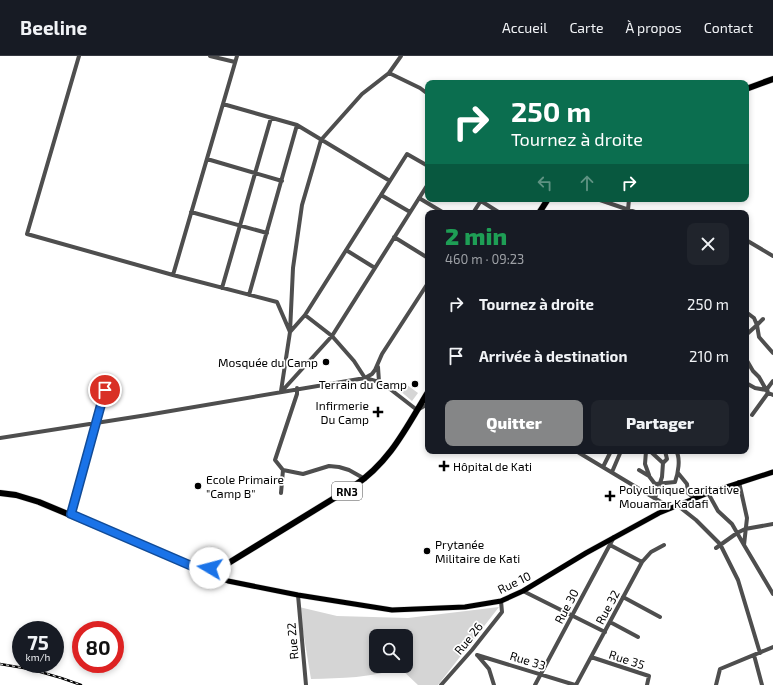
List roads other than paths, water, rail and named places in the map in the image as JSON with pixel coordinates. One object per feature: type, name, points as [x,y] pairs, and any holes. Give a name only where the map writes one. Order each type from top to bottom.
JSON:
[{"type":"highway","points":[[749,88],[773,79]]},
{"type":"highway","name":"RN3","points":[[194,567],[223,569],[236,559],[365,479],[390,452],[425,397]]},
{"type":"highway","name":"RN3","points":[[0,493],[33,500],[71,514],[217,577]]},
{"type":"highway","points":[[223,569],[223,578],[217,577],[215,571],[223,569]]},
{"type":"main road","name":"Rue 10","points":[[217,577],[241,584],[298,595],[392,610],[465,607],[501,601],[523,591],[614,536],[659,513],[708,492],[773,472]]},
{"type":"main road","name":"Rue 10","points":[[223,569],[234,580],[241,584]]},
{"type":"street","points":[[79,56],[27,234],[173,275],[277,302],[290,332]]},
{"type":"street","points":[[210,56],[235,62]]},
{"type":"street","points":[[173,275],[237,56]]},
{"type":"street","points":[[281,391],[290,332],[293,268],[302,205],[321,140],[362,94],[389,73],[401,56]]},
{"type":"street","points":[[389,73],[425,92]]},
{"type":"street","points":[[224,104],[297,125],[390,181]]},
{"type":"street","points":[[222,288],[271,118]]},
{"type":"street","points":[[249,295],[297,125]]},
{"type":"street","points":[[290,332],[305,315],[407,154],[425,164]]},
{"type":"street","points":[[207,159],[282,181]]},
{"type":"street","points":[[281,391],[332,336],[425,189]]},
{"type":"street","points":[[381,195],[410,212]]},
{"type":"street","points":[[419,198],[425,202]]},
{"type":"street","points":[[426,202],[439,210]]},
{"type":"street","points":[[485,202],[496,210]]},
{"type":"street","points":[[605,202],[626,210]]},
{"type":"street","points":[[191,212],[267,233]]},
{"type":"street","points":[[394,237],[425,256]]},
{"type":"street","points":[[749,242],[773,256]]},
{"type":"street","points":[[346,250],[375,268]]},
{"type":"street","points":[[379,382],[377,372],[382,354],[425,288]]},
{"type":"street","points":[[749,314],[754,318],[759,337],[773,353]]},
{"type":"street","points":[[305,315],[332,336],[354,360],[365,378],[379,382],[417,410],[425,406]]},
{"type":"street","points":[[749,332],[763,319]]},
{"type":"street","points":[[749,364],[767,391]]},
{"type":"street","points":[[0,438],[365,378],[372,374],[378,365]]},
{"type":"street","points":[[752,416],[773,380]]},
{"type":"street","points":[[749,385],[767,391],[773,395]]},
{"type":"street","points":[[297,388],[297,394],[275,460],[283,470],[303,474],[329,466],[349,470],[365,479]]},
{"type":"street","points":[[71,514],[105,390]]},
{"type":"street","points":[[581,454],[671,508]]},
{"type":"street","points":[[603,467],[610,454]]},
{"type":"street","points":[[612,472],[620,454]]},
{"type":"street","points":[[646,454],[645,464],[655,484],[660,482],[675,482],[678,473],[678,454]]},
{"type":"street","points":[[655,454],[663,463]]},
{"type":"street","points":[[656,498],[662,477],[663,463],[667,458],[666,454]]},
{"type":"street","points":[[281,493],[283,470]]},
{"type":"street","points":[[639,470],[650,476]]},
{"type":"street","points":[[678,473],[687,484],[688,493],[694,498]]},
{"type":"street","points":[[739,482],[747,518],[744,545]]},
{"type":"street","points":[[708,492],[718,511],[732,524],[773,594]]},
{"type":"street","points":[[677,505],[696,520],[720,544],[738,580],[760,653]]},
{"type":"street","points":[[716,548],[745,529],[773,524]]},
{"type":"street","name":"Rue 30","points":[[535,685],[614,536]]},
{"type":"street","points":[[610,545],[642,562]]},
{"type":"street","name":"Rue 32","points":[[575,685],[642,562],[651,552],[664,545]]},
{"type":"street","points":[[523,591],[605,632]]},
{"type":"street","name":"Rue 22","points":[[298,595],[306,685]]},
{"type":"street","points":[[623,597],[660,617]]},
{"type":"street","name":"Rue 26","points":[[441,685],[472,650],[502,612],[501,601]]},
{"type":"street","points":[[610,622],[638,637]]},
{"type":"street","points":[[716,685],[720,669],[773,647]]},
{"type":"street","points":[[472,650],[489,669],[494,685]]},
{"type":"street","name":"Rue 33","points":[[476,655],[575,685]]},
{"type":"street","points":[[754,655],[762,685]]},
{"type":"street","name":"Rue 35","points":[[591,657],[649,676],[647,685]]},
{"type":"railway","points":[[0,664],[41,672],[81,685]]},
{"type":"place","name":"Mosquée du Camp","points":[[326,362]]},
{"type":"place","name":"Terrain du Camp","points":[[415,384]]},
{"type":"place","name":"Infirmerie Du Camp","points":[[378,412]]},
{"type":"place","name":"Hôpital de Kati","points":[[444,466]]},
{"type":"place","name":"Ecole Primaire \"Camp B\"","points":[[198,486]]},
{"type":"place","name":"Polyclinique caritative Mouamar Kadafi","points":[[610,496]]},
{"type":"place","name":"Prytanée Militaire de Kati","points":[[427,551]]}]
